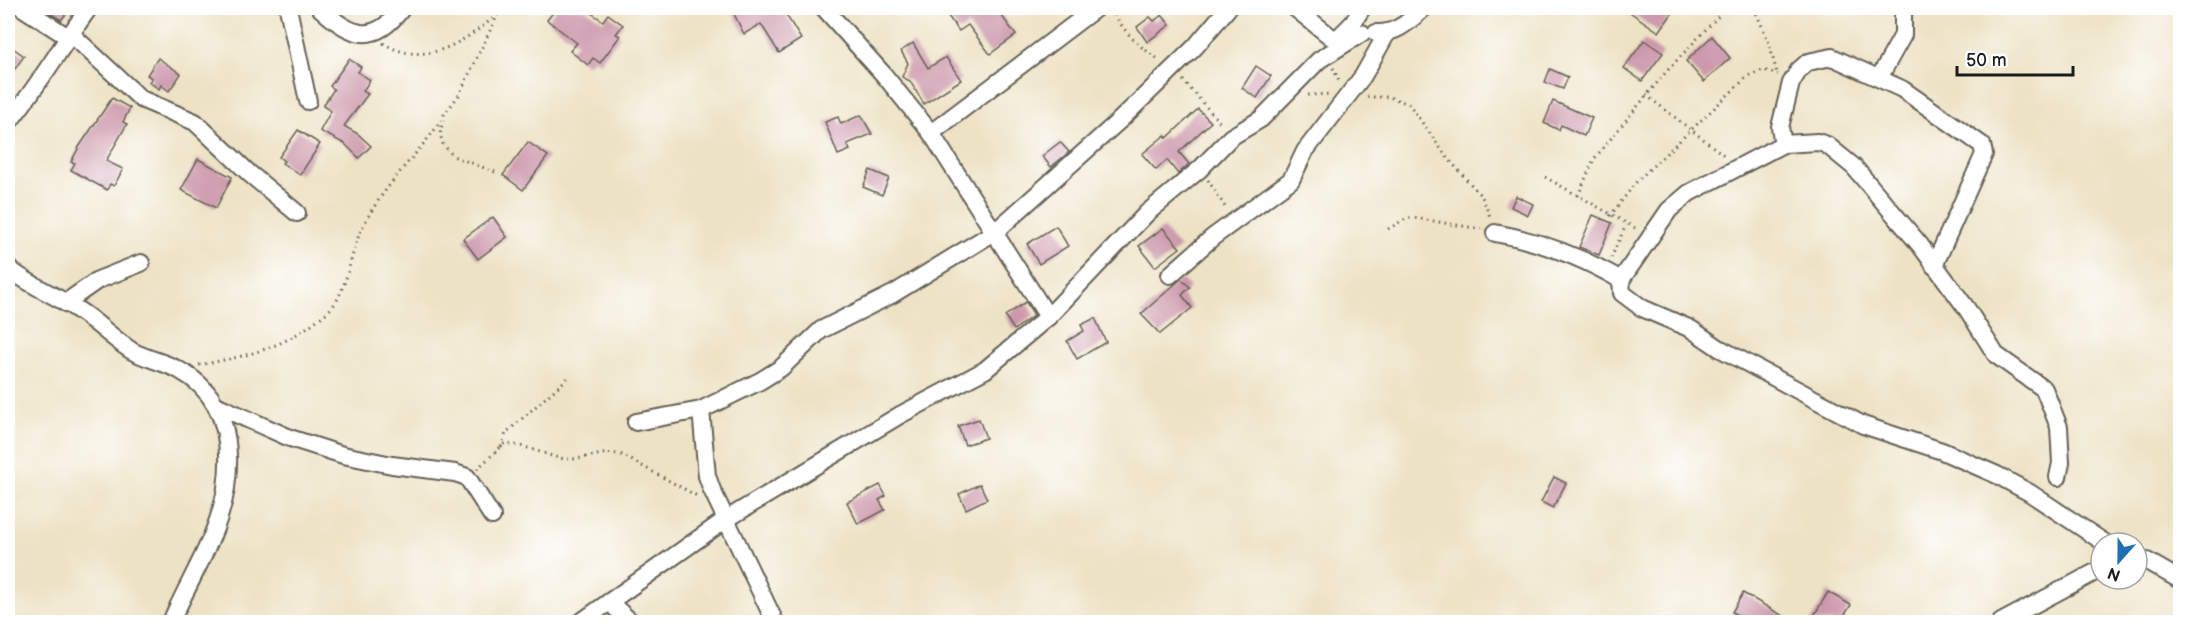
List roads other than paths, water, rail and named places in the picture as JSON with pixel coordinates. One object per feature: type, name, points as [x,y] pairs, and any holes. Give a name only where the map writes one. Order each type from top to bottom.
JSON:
[{"type":"street","points":[[23,8],[69,35],[141,99],[195,122],[250,174],[297,213]]},
{"type":"street","points":[[8,123],[34,92],[69,35],[89,8]]},
{"type":"street","points":[[288,8],[308,101]]},
{"type":"street","points":[[320,8],[353,31],[368,35],[380,31],[402,8]]},
{"type":"street","points":[[847,8],[828,12],[884,75],[931,133],[996,231],[1048,317]]},
{"type":"street","points":[[931,133],[1096,8]]},
{"type":"street","points":[[636,422],[681,416],[701,410],[760,381],[781,368],[821,330],[893,294],[996,231],[1120,120],[1195,47],[1228,8]]},
{"type":"street","points":[[1295,8],[1331,37],[1338,38],[1362,8]]},
{"type":"street","points":[[1342,35],[1387,33],[1400,28],[1424,8]]},
{"type":"street","points":[[1879,78],[1903,35],[1903,8]]},
{"type":"street","points":[[581,622],[726,520],[900,415],[985,370],[1048,317],[1147,213],[1200,169],[1231,137],[1261,119],[1319,60],[1362,33]]},
{"type":"street","points":[[1170,275],[1213,237],[1291,180],[1313,138],[1374,61],[1387,33]]},
{"type":"street","points":[[1783,144],[1780,127],[1791,83],[1799,70],[1808,62],[1832,57],[1879,78],[1920,101],[1982,145],[1984,154],[1934,266]]},
{"type":"street","points":[[2058,477],[2061,463],[2059,427],[2044,389],[1995,355],[1967,309],[1873,188],[1854,167],[1827,145],[1818,142],[1783,144],[1679,201],[1669,210],[1621,280],[1622,292],[1642,308],[1691,329],[1728,353],[1863,425],[1942,451],[1997,475],[2030,493],[2089,532]]},
{"type":"street","points":[[1495,232],[1534,240],[1621,280]]},
{"type":"street","points":[[65,303],[98,280],[141,263]]},
{"type":"street","points":[[8,268],[101,326],[121,344],[145,358],[176,368],[203,387],[218,406],[223,420],[227,456],[226,489],[199,568],[171,622]]},
{"type":"street","points":[[218,406],[290,438],[343,455],[392,465],[442,469],[467,477],[492,516]]},
{"type":"street","points":[[701,410],[707,476],[718,505],[775,622]]},
{"type":"street","points":[[2149,562],[2181,580]]},
{"type":"street","points":[[2001,622],[2089,575]]},
{"type":"street","points":[[609,602],[631,622]]}]
